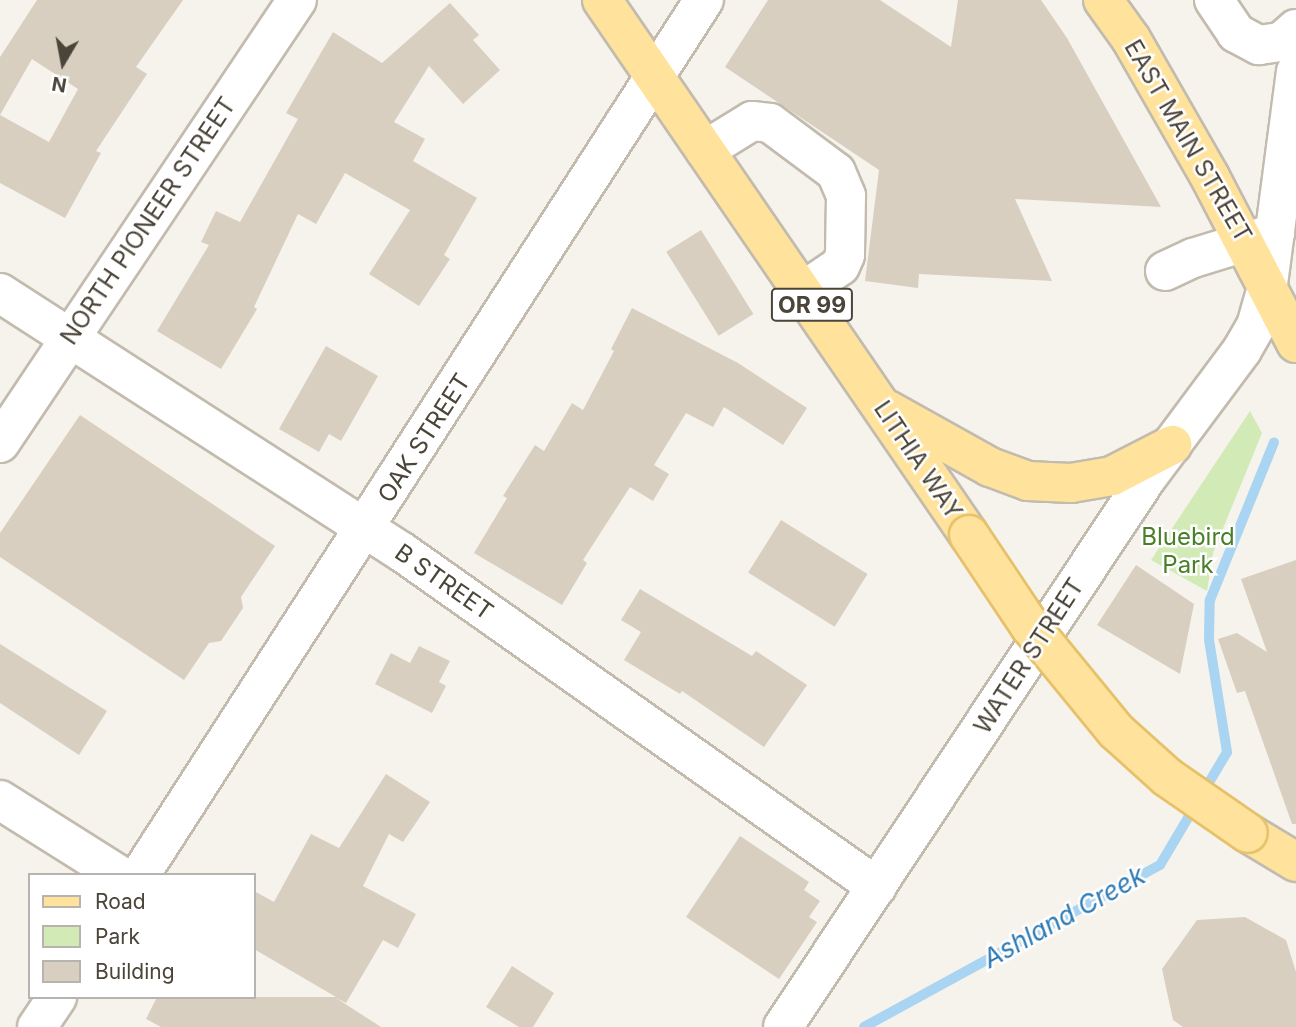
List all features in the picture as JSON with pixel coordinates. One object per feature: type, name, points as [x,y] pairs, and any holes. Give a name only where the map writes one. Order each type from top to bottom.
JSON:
[{"type":"main road","name":"LITHIA WAY","points":[[602,0],[1030,626],[1116,731],[1167,777],[1279,848]]},
{"type":"main road","name":"EAST MAIN STREET","points":[[1103,0],[1261,237],[1268,284],[1296,343]]},
{"type":"main road","points":[[883,408],[990,467],[1028,481],[1072,483],[1112,476],[1172,445]]},
{"type":"street","name":"NORTH PIONEER STREET","points":[[0,443],[298,0]]},
{"type":"street","name":"OAK STREET","points":[[142,873],[704,0]]},
{"type":"street","points":[[1214,0],[1236,33],[1259,45],[1281,42],[1296,29]]},
{"type":"street","points":[[1166,271],[1193,258],[1261,237],[1296,72]]},
{"type":"street","points":[[705,149],[752,121],[770,123],[836,172],[846,196],[845,255],[840,266],[803,291]]},
{"type":"street","name":"WATER STREET","points":[[783,1027],[1146,479],[1242,350],[1256,326],[1268,284]]},
{"type":"street","name":"B STREET","points":[[0,293],[366,528],[877,887]]},
{"type":"street","points":[[0,800],[116,873]]},
{"type":"street","points":[[37,1027],[56,999]]},
{"type":"green space","name":"Bluebird Park","points":[[1250,411],[1262,433],[1213,553],[1207,591],[1151,560]]},
{"type":"building","points":[[37,0],[183,0],[136,67],[147,74],[96,151],[101,153],[65,218],[0,183],[0,115],[0,57]],"holes":[[[32,59],[78,89],[49,142],[0,115]]]},
{"type":"building","points":[[768,0],[880,0],[951,47],[958,0],[1041,0],[1067,38],[1161,207],[1015,199],[1052,281],[919,274],[918,288],[865,281],[879,170],[725,67]]},
{"type":"building","points":[[450,3],[479,35],[473,40],[500,70],[463,104],[429,66],[394,122],[425,139],[413,161],[477,198],[444,255],[450,259],[419,306],[369,274],[410,210],[345,173],[316,224],[298,214],[254,307],[257,309],[221,369],[157,331],[209,245],[201,242],[216,211],[240,222],[298,119],[286,113],[333,32],[382,63]]},
{"type":"building","points":[[701,230],[753,314],[719,336],[666,252]]},
{"type":"building","points":[[632,308],[738,363],[807,408],[783,445],[724,407],[713,427],[686,413],[654,465],[669,474],[653,501],[630,487],[583,560],[587,563],[562,605],[474,553],[507,498],[503,496],[535,445],[544,451],[572,403],[583,410],[614,351],[611,349]]},
{"type":"building","points":[[326,346],[378,376],[341,441],[329,434],[319,452],[279,429]]},
{"type":"building","points":[[80,415],[275,546],[241,597],[243,608],[221,641],[209,643],[184,680],[0,557],[0,533]]},
{"type":"building","points":[[781,520],[868,574],[835,627],[748,573]]},
{"type":"building","points":[[1296,560],[1296,824],[1292,824],[1245,691],[1237,693],[1218,639],[1237,633],[1267,652],[1241,579]]},
{"type":"building","points":[[1136,565],[1194,604],[1180,674],[1097,625]]},
{"type":"building","points":[[640,589],[752,656],[756,651],[807,685],[764,747],[682,691],[680,694],[624,660],[641,632],[621,620]]},
{"type":"building","points":[[0,644],[107,711],[79,755],[0,703]]},
{"type":"building","points":[[419,646],[450,661],[439,682],[446,686],[432,713],[375,684],[391,653],[410,663]]},
{"type":"building","points":[[386,774],[430,802],[403,842],[389,834],[363,886],[416,914],[398,948],[383,940],[346,1003],[336,998],[381,1027],[161,1027],[146,1019],[156,999],[336,997],[256,950],[256,892],[274,902],[311,834],[339,848]]},
{"type":"building","points":[[740,836],[809,882],[804,890],[820,901],[809,917],[817,922],[779,979],[686,917]]},
{"type":"building","points":[[1245,917],[1286,940],[1296,972],[1296,1027],[1183,1027],[1173,1020],[1162,969],[1197,920]]},
{"type":"building","points":[[512,966],[554,993],[533,1027],[519,1027],[486,1007]]},
{"type":"waterway","name":"Ashland Creek","points":[[864,1027],[1160,865],[1227,752],[1209,639],[1210,600],[1274,442]]}]
